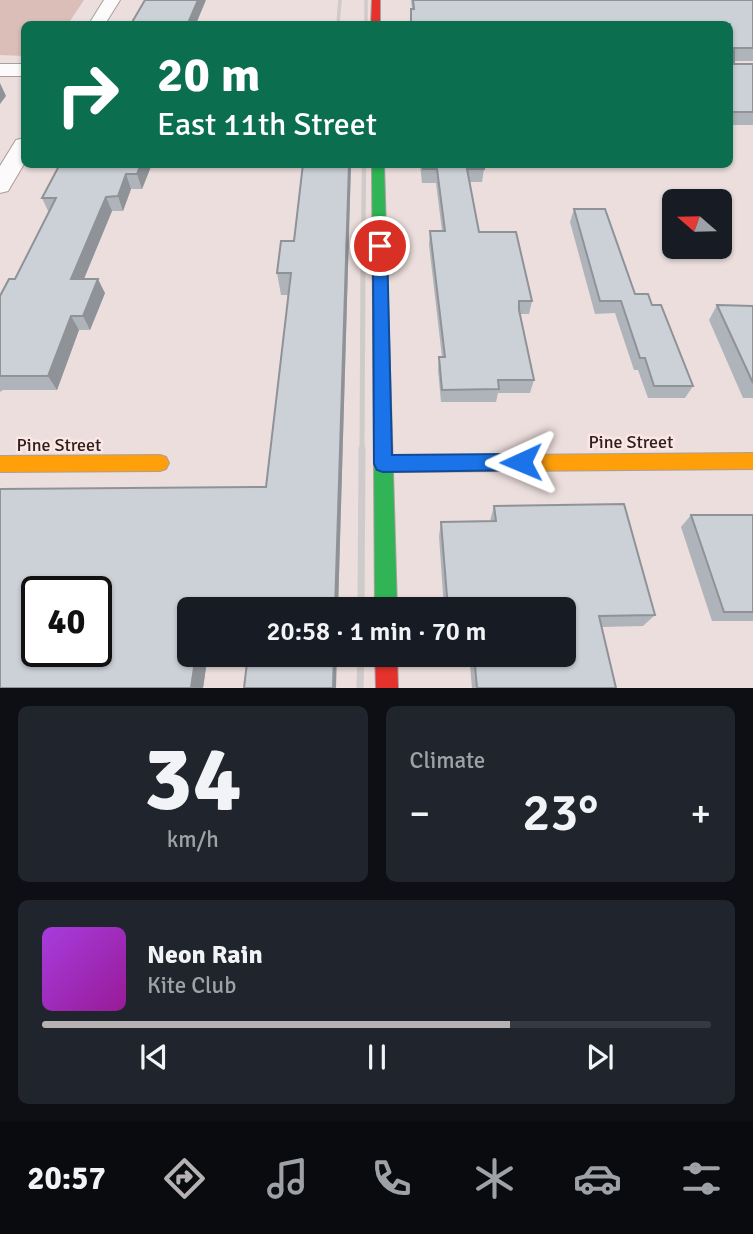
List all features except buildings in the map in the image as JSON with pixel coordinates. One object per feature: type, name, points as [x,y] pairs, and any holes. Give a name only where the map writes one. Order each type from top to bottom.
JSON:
[{"type":"street","points":[[99,21],[112,0]]},
{"type":"street","points":[[376,0],[376,21]]},
{"type":"street","points":[[0,70],[21,69]]},
{"type":"street","points":[[0,186],[21,150]]},
{"type":"street","points":[[378,168],[386,597]]},
{"type":"street","name":"Pine Street","points":[[383,464],[753,461]]},
{"type":"street","name":"Pine Street","points":[[0,464],[160,463]]},
{"type":"street","points":[[386,667],[387,688]]},
{"type":"shaded area","points":[[0,0],[84,0],[70,21],[21,21],[21,56],[0,55]]},
{"type":"railway","points":[[338,21],[340,0]]},
{"type":"railway","points":[[366,0],[366,21]]},
{"type":"railway","points":[[363,263],[364,168]]},
{"type":"railway","points":[[362,450],[363,261]]},
{"type":"railway","points":[[361,597],[362,449]]},
{"type":"railway","points":[[360,688],[361,667]]},
{"type":"traffic: fast","points":[[378,168],[386,597]]},
{"type":"traffic: slow","points":[[384,464],[753,461]]},
{"type":"traffic: slow","points":[[0,464],[160,463]]},
{"type":"traffic: jam","points":[[376,0],[376,21]]},
{"type":"traffic: jam","points":[[386,667],[387,688]]},
{"type":"route","points":[[380,246],[383,464],[521,462]]}]
